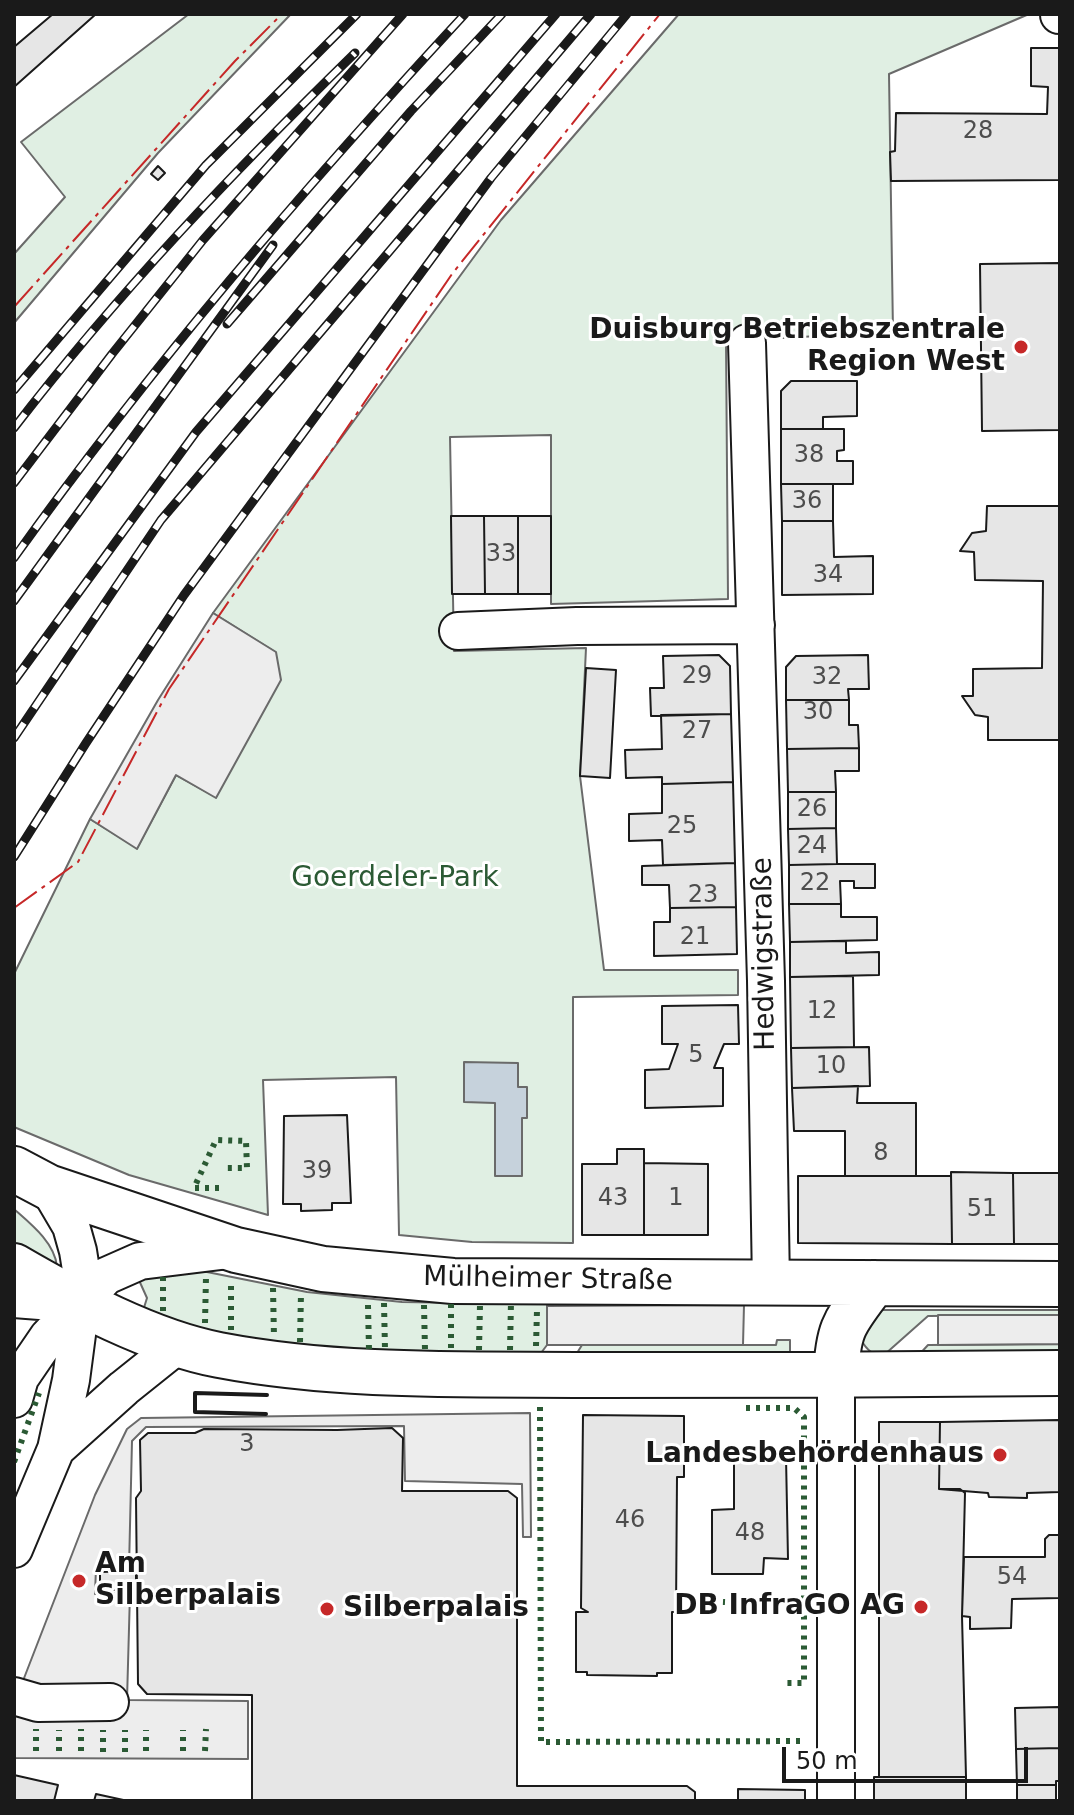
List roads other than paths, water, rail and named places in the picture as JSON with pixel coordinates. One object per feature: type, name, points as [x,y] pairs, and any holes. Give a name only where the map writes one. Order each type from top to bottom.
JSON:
[{"type":"main road","name":"Mülheimer Straße","points":[[31,1178],[236,1250],[323,1269],[453,1281],[1060,1284]]},
{"type":"main road","points":[[14,1266],[81,1304],[179,1344],[218,1355],[336,1371],[836,1376],[1060,1373]]},
{"type":"main road","points":[[836,1376],[837,1342],[844,1322],[874,1283]]},
{"type":"street","name":"Hedwigstraße","points":[[747,343],[771,1284]]},
{"type":"street","points":[[458,631],[577,626],[756,625]]},
{"type":"street","points":[[14,1549],[56,1449],[71,1380],[81,1304],[82,1276],[71,1226],[31,1178]]},
{"type":"street","points":[[16,1381],[48,1337],[106,1276],[140,1261],[236,1250]]},
{"type":"street","points":[[14,1299],[81,1304]]},
{"type":"street","points":[[56,1449],[179,1344]]},
{"type":"street","points":[[836,1376],[836,1801]]},
{"type":"street","points":[[14,1696],[38,1703],[110,1702]]},
{"type":"railway","points":[[14,390],[206,165],[357,14]]},
{"type":"railway","points":[[14,483],[203,240],[403,14]]},
{"type":"railway","points":[[14,558],[120,416],[231,279],[346,145],[465,14]]},
{"type":"railway","points":[[227,324],[411,111],[502,14]]},
{"type":"railway","points":[[14,681],[196,432],[556,14]]},
{"type":"railway","points":[[14,738],[161,520],[591,14]]},
{"type":"railway","points":[[14,857],[184,595],[491,178],[627,14]]},
{"type":"railway","points":[[14,428],[94,329],[178,234],[355,53]]},
{"type":"railway","points":[[14,601],[273,245]]},
{"type":"place","name":"Duisburg Betriebszentrale Region West","points":[[1021,347]]},
{"type":"place","name":"Landesbehördenhaus","points":[[1000,1455]]},
{"type":"place","name":"Am Silberpalais","points":[[79,1581]]},
{"type":"place","name":"DB InfraGO AG","points":[[921,1607]]},
{"type":"place","name":"Silberpalais","points":[[327,1609]]},
{"type":"park label","name":"Goerdeler-Park","points":[[395,879]]}]
